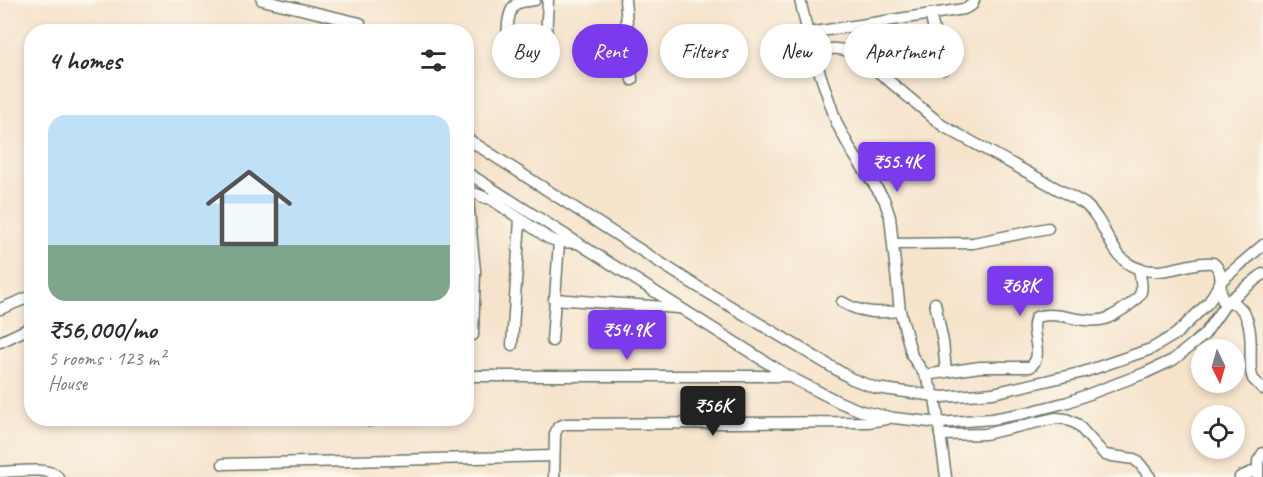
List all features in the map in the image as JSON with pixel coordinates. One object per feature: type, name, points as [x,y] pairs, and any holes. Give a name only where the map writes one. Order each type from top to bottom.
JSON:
[{"type":"street","points":[[262,0],[360,23]]},
{"type":"street","points":[[509,24],[512,9],[516,4],[535,0]]},
{"type":"street","points":[[547,24],[548,0]]},
{"type":"street","points":[[625,0],[632,80]]},
{"type":"street","points":[[800,0],[806,24]]},
{"type":"street","points":[[832,29],[964,9],[972,5],[974,0]]},
{"type":"street","points":[[930,14],[933,24]]},
{"type":"street","points":[[832,49],[848,50],[865,61],[943,126],[1085,204],[1094,212],[1109,243],[1125,262],[1139,269],[1158,271],[1201,262],[1213,263],[1220,269],[1223,301],[1234,303],[1239,307],[1247,321],[1251,372],[1263,389]]},
{"type":"street","points":[[822,78],[837,124],[852,152],[884,199],[890,217],[900,311],[912,356],[925,375],[935,399],[946,477]]},
{"type":"street","points":[[474,143],[695,285],[852,379],[876,388],[935,399],[993,393],[1028,386],[1084,372],[1151,350],[1176,334],[1193,319],[1209,302],[1221,281],[1263,245]]},
{"type":"street","points":[[474,177],[788,376],[861,411],[894,418],[992,419],[1068,402],[1145,373],[1173,360],[1204,335],[1227,302],[1257,283],[1263,274]]},
{"type":"street","points":[[474,193],[491,199],[548,238],[559,242],[578,243]]},
{"type":"street","points":[[491,199],[509,198]]},
{"type":"street","points":[[512,345],[520,219]]},
{"type":"street","points":[[894,244],[973,243],[1048,228]]},
{"type":"street","points":[[552,340],[559,242]]},
{"type":"street","points":[[474,266],[474,303]]},
{"type":"street","points":[[925,375],[980,367],[1030,367],[1034,364],[1036,356],[1033,327],[1036,317],[1061,316],[1098,321],[1111,317],[1140,296],[1143,288],[1139,269]]},
{"type":"street","points":[[0,309],[24,299]]},
{"type":"street","points":[[554,299],[682,308]]},
{"type":"street","points":[[842,303],[865,312],[900,311]]},
{"type":"street","points":[[935,303],[946,371]]},
{"type":"street","points":[[0,342],[24,331]]},
{"type":"street","points":[[474,376],[788,376]]},
{"type":"street","points":[[554,477],[556,430],[565,424],[868,422],[894,418]]},
{"type":"street","points":[[940,435],[985,434],[1056,418],[1066,418],[1077,424],[1105,455],[1137,461],[1150,477]]},
{"type":"street","points":[[1240,477],[1257,473],[1258,461],[1263,453]]},
{"type":"street","points":[[223,464],[554,456]]},
{"type":"street","points":[[0,472],[47,471],[55,473],[57,477]]}]
